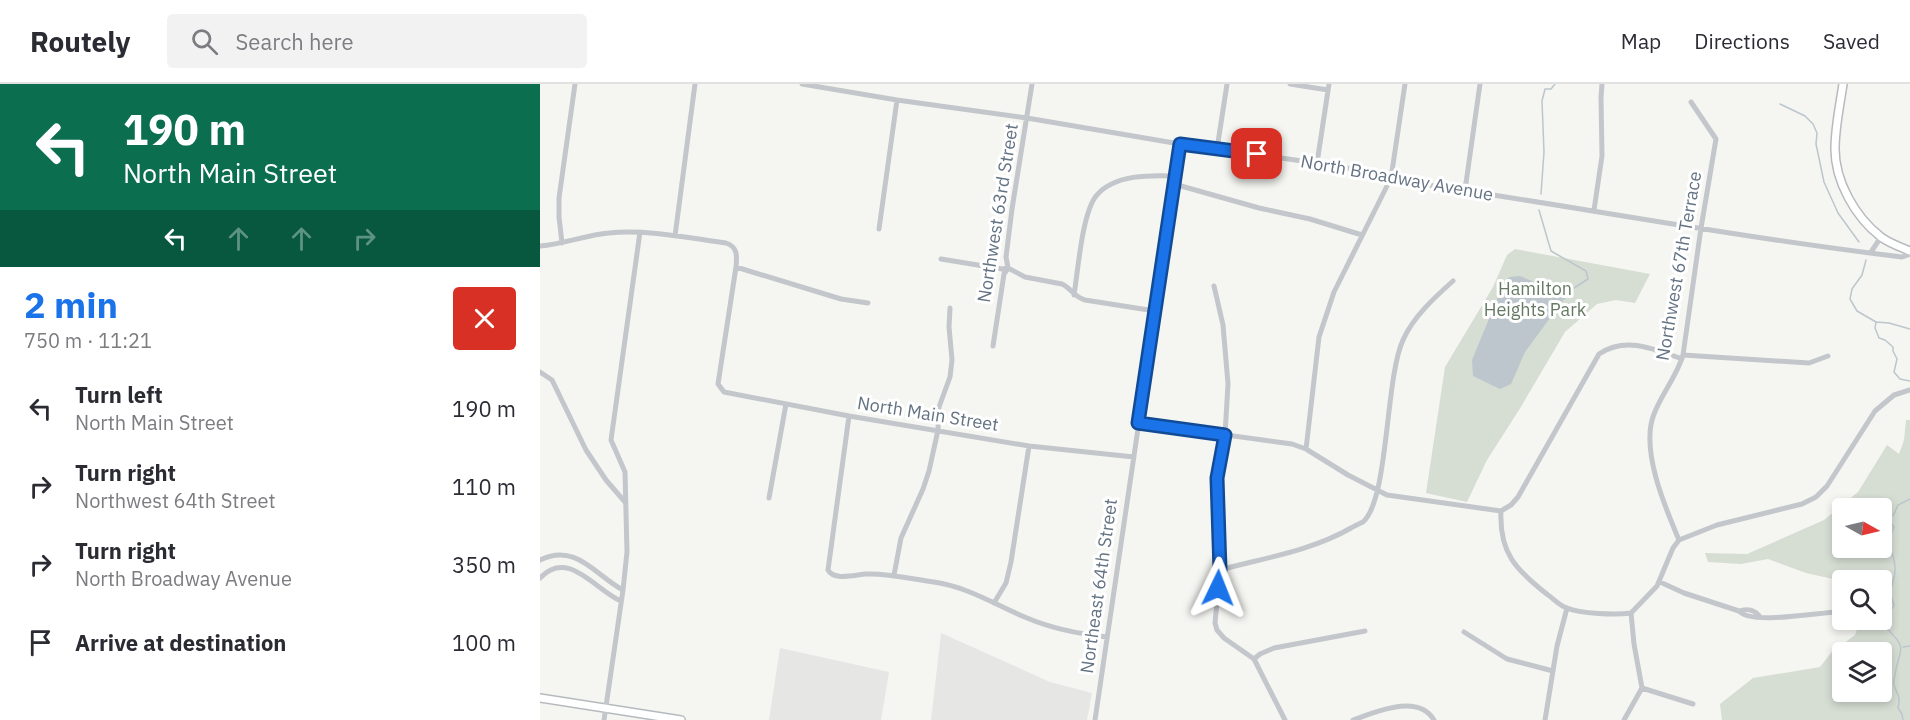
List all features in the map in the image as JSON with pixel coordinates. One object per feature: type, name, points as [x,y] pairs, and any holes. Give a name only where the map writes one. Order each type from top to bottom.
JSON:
[{"type":"main road","points":[[1843,84],[1835,147],[1838,172],[1854,208],[1867,224],[1881,237],[1910,253]]},
{"type":"main road","points":[[540,698],[681,720]]},
{"type":"street","points":[[562,243],[559,198],[574,84]]},
{"type":"street","points":[[675,236],[695,84]]},
{"type":"street","name":"North Broadway Avenue","points":[[802,84],[1180,144],[1317,163],[1383,174],[1401,181],[1845,250],[1902,257],[1910,253]]},
{"type":"street","points":[[860,93],[861,84]]},
{"type":"street","name":"Northwest 63rd Street","points":[[993,346],[1004,274],[1008,268],[1006,257],[1032,84]]},
{"type":"street","points":[[1217,149],[1227,84]]},
{"type":"street","points":[[1290,84],[1329,87],[1317,163]]},
{"type":"street","points":[[1306,449],[1319,337],[1323,321],[1334,291],[1391,178],[1405,84]]},
{"type":"street","points":[[1465,190],[1480,84]]},
{"type":"street","points":[[1594,210],[1602,156],[1602,84]]},
{"type":"street","points":[[879,229],[897,100]]},
{"type":"street","name":"Northwest 67th Terrace","points":[[1679,540],[1660,494],[1650,437],[1655,411],[1683,357],[1716,139],[1691,102]]},
{"type":"street","name":"Northeast 64th Street","points":[[1095,720],[1180,144]]},
{"type":"street","points":[[1074,295],[1087,213],[1097,195],[1113,184],[1136,176],[1176,176]]},
{"type":"street","points":[[1174,184],[1259,208],[1310,219],[1362,235]]},
{"type":"street","points":[[604,720],[627,552],[625,472],[611,440],[640,232]]},
{"type":"street","points":[[540,246],[607,233],[640,232],[730,244],[735,249],[736,267],[841,299],[868,303]]},
{"type":"street","points":[[1871,252],[1881,237]]},
{"type":"street","points":[[940,259],[1008,268],[1025,277],[1062,284],[1067,286],[1074,295],[1091,301],[1155,311]]},
{"type":"street","name":"North Main Street","points":[[736,267],[718,384],[724,392],[849,416],[1029,446],[1134,457]]},
{"type":"street","points":[[1220,570],[1336,537],[1364,521],[1376,500],[1396,364],[1403,340],[1416,320],[1453,280]]},
{"type":"street","points":[[1214,286],[1223,325],[1228,366],[1225,435],[1217,478],[1220,570],[1215,623],[1217,630],[1224,638],[1254,658],[1285,720]]},
{"type":"street","points":[[894,575],[901,538],[923,489],[938,430],[939,407],[950,377],[952,360],[950,308]]},
{"type":"street","points":[[1138,423],[1292,444],[1306,449],[1377,491],[1391,496],[1501,511],[1511,506],[1516,500],[1599,354],[1613,346],[1625,344],[1683,357],[1809,363],[1828,356]]},
{"type":"street","points":[[540,372],[552,380],[586,450],[606,480],[625,502]]},
{"type":"street","points":[[1501,511],[1503,538],[1510,560],[1532,582],[1567,608],[1610,615],[1631,613],[1649,597],[1660,582],[1673,548],[1679,540],[1717,525],[1802,504],[1816,497],[1827,486],[1875,411],[1894,395],[1910,390]]},
{"type":"street","points":[[769,498],[786,404]]},
{"type":"street","points":[[849,416],[828,570],[832,576],[894,575],[954,586],[1042,624],[1073,633],[1107,637]]},
{"type":"street","points":[[994,603],[1009,573],[1029,446]]},
{"type":"street","points":[[540,560],[558,555],[577,559],[623,590]]},
{"type":"street","points":[[540,578],[554,568],[572,568],[621,601]]},
{"type":"street","points":[[1660,582],[1684,593],[1739,611],[1742,615],[1756,618],[1832,612]]},
{"type":"street","points":[[1545,720],[1567,608]]},
{"type":"street","points":[[1624,720],[1642,688],[1631,613]]},
{"type":"street","points":[[1254,658],[1274,648],[1365,631]]},
{"type":"street","points":[[1464,632],[1507,659],[1553,671]]},
{"type":"street","points":[[1642,688],[1693,704]]},
{"type":"street","points":[[1353,720],[1385,709],[1413,706],[1427,711],[1434,720]]},
{"type":"shaded area","points":[[1520,276],[1553,290],[1564,299],[1525,352],[1511,384],[1500,389],[1473,376],[1472,360],[1505,280]]},
{"type":"shaded area","points":[[941,633],[1050,682],[1092,693],[1087,720],[931,720]]},
{"type":"shaded area","points":[[780,648],[889,672],[881,720],[769,720]]},
{"type":"green space","name":"Hamilton Heights Park","points":[[1515,249],[1650,274],[1635,303],[1616,300],[1597,304],[1565,332],[1487,460],[1467,502],[1426,493],[1445,367],[1493,287],[1507,255]]},
{"type":"green space","points":[[1906,420],[1910,420],[1910,720],[1722,720],[1720,704],[1753,678],[1820,667],[1832,652],[1832,702],[1892,702],[1892,642],[1846,642],[1855,635],[1857,630],[1892,630],[1892,570],[1832,570],[1832,579],[1806,573],[1768,559],[1741,564],[1708,562],[1705,553],[1747,554],[1824,520],[1832,513],[1832,558],[1892,558],[1892,498],[1851,498],[1858,492],[1887,445],[1899,454],[1904,440]]},
{"type":"waterway","points":[[1541,194],[1544,152],[1542,101],[1545,89],[1551,89],[1555,84]]},
{"type":"waterway","points":[[1780,104],[1805,116],[1813,124],[1817,133],[1816,144],[1824,182],[1838,213],[1859,242]]},
{"type":"waterway","points":[[1539,210],[1551,251],[1586,271],[1588,279],[1574,288],[1564,299]]},
{"type":"waterway","points":[[1866,260],[1862,275],[1852,289],[1850,299],[1857,311],[1876,322],[1875,328],[1879,338],[1893,347],[1897,359],[1894,372],[1900,379],[1910,381]]},
{"type":"waterway","points":[[1876,322],[1910,329]]},
{"type":"waterway","points":[[1903,720],[1898,708],[1899,697],[1894,683],[1901,650],[1898,642],[1887,629],[1889,614],[1894,605],[1891,590],[1895,567],[1888,541],[1894,527],[1887,519],[1894,514],[1898,505],[1910,499]]},
{"type":"waterway","points":[[1903,647],[1910,646]]},
{"type":"route","points":[[1218,588],[1220,570],[1217,478],[1225,435],[1138,423],[1180,144],[1257,154]]}]
